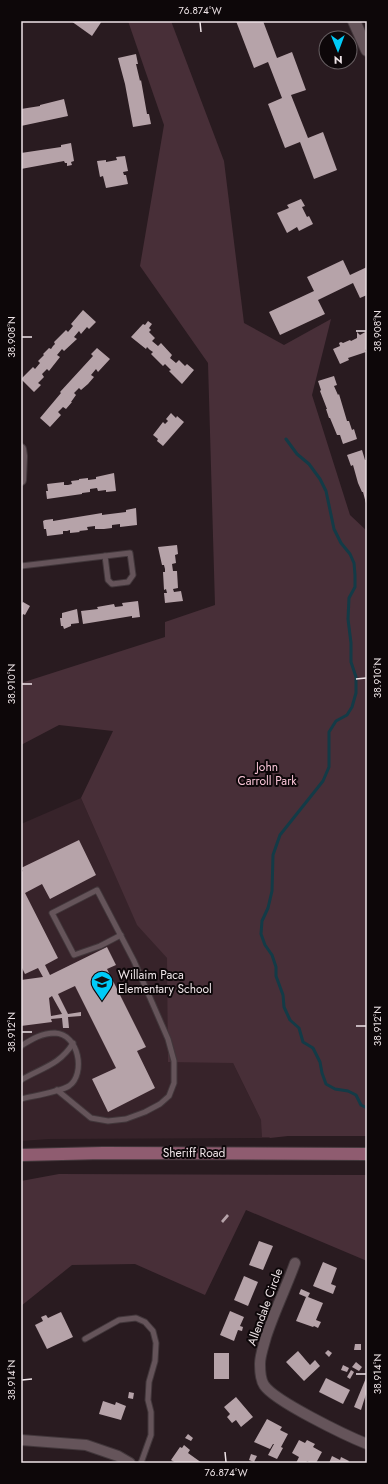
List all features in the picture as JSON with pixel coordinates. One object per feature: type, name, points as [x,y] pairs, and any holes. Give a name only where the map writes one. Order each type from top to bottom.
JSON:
[{"type":"main road","name":"Sheriff Road","points":[[21,1155],[103,1153],[367,1154]]},
{"type":"street","points":[[354,21],[367,50]]},
{"type":"street","points":[[21,449],[21,480]]},
{"type":"street","name":"Allendale Circle","points":[[295,1263],[272,1319],[262,1349],[260,1363],[264,1385],[290,1405],[367,1444]]},
{"type":"street","points":[[21,1440],[86,1445],[118,1456],[130,1463]]},
{"type":"lane","points":[[21,566],[130,553],[133,575],[128,582],[112,584],[108,580],[106,556]]},
{"type":"lane","points":[[57,1090],[91,1118],[108,1121],[126,1119],[145,1112],[160,1104],[169,1096],[174,1083],[174,1062],[168,1039],[134,961],[121,935],[97,890],[52,913],[74,955],[100,946],[121,935]]},
{"type":"lane","points":[[21,1046],[36,1036],[55,1033],[62,1035],[69,1039],[76,1047],[78,1070],[74,1080],[68,1086],[21,1099]]},
{"type":"lane","points":[[21,1080],[58,1061],[68,1052],[73,1043]]},
{"type":"lane","points":[[85,1339],[118,1320],[136,1318],[146,1322],[153,1330],[156,1343],[155,1361],[149,1382],[148,1400],[151,1412],[151,1435],[140,1463]]},
{"type":"shaded area","points":[[81,798],[137,924],[198,992],[270,1138],[49,1139],[21,1141],[21,824]]},
{"type":"green space","name":"John Carroll Park","points":[[128,21],[171,21],[224,161],[244,323],[284,345],[331,319],[312,395],[350,515],[367,531],[367,1136],[262,1137],[261,1120],[233,1063],[168,1062],[167,958],[137,925],[81,798],[113,731],[59,725],[21,745],[21,683],[165,637],[165,622],[215,605],[208,363],[140,266],[164,125]]},
{"type":"green space","points":[[59,1174],[367,1175],[367,1261],[246,1210],[205,1295],[135,1264],[72,1265],[21,1306],[21,1181]]},
{"type":"building","points":[[71,21],[102,21],[92,36]]},
{"type":"building","points":[[236,21],[263,21],[277,58],[292,52],[306,90],[291,95],[308,138],[323,132],[337,170],[314,179],[300,142],[285,148],[268,104],[282,98],[268,62],[254,68]]},
{"type":"building","points":[[136,54],[138,64],[136,64],[140,81],[141,80],[147,114],[149,114],[151,124],[133,127],[125,84],[118,58]]},
{"type":"building","points":[[64,99],[68,116],[21,126],[21,109],[40,106]]},
{"type":"building","points":[[71,143],[74,161],[71,162],[72,165],[67,166],[67,163],[64,161],[21,169],[21,153],[61,147],[61,145]]},
{"type":"building","points":[[125,156],[128,171],[123,172],[124,175],[126,175],[128,184],[106,188],[103,176],[100,177],[97,161],[106,160],[106,162],[117,160],[116,157]]},
{"type":"building","points":[[301,199],[305,206],[302,207],[307,217],[309,216],[313,224],[299,231],[297,227],[287,233],[277,213],[289,208],[287,205]]},
{"type":"building","points":[[343,260],[350,275],[367,267],[367,295],[360,298],[353,283],[318,300],[325,314],[280,335],[269,312],[314,291],[307,277]]},
{"type":"building","points":[[83,310],[96,322],[89,329],[87,327],[81,334],[79,331],[74,337],[77,339],[64,351],[62,349],[57,355],[60,357],[49,371],[47,369],[42,374],[44,377],[38,383],[41,385],[34,392],[21,379],[33,367],[35,369],[40,363],[38,361],[44,355],[43,354],[49,348],[51,349],[55,344],[54,342],[66,330],[68,332],[73,326],[71,324]]},
{"type":"building","points":[[148,321],[152,324],[149,328],[151,330],[149,332],[155,338],[152,341],[158,346],[161,343],[172,355],[170,358],[176,363],[179,360],[185,366],[187,364],[194,370],[182,384],[169,371],[171,370],[165,364],[163,366],[151,354],[153,352],[147,347],[146,349],[131,337],[143,324],[145,325]]},
{"type":"building","points":[[367,331],[366,352],[348,358],[349,360],[340,364],[333,349],[340,346],[339,343],[341,342],[351,341],[357,338],[357,332],[360,335]]},
{"type":"building","points":[[97,348],[110,359],[98,372],[96,369],[91,375],[94,377],[88,384],[81,390],[79,388],[74,393],[76,395],[72,402],[66,409],[63,407],[58,412],[61,415],[50,427],[40,418],[61,393],[60,392],[93,356],[91,354]]},
{"type":"building","points":[[334,376],[337,385],[334,386],[338,395],[339,394],[347,421],[349,421],[352,430],[354,429],[357,439],[343,444],[340,435],[337,435],[329,418],[318,381]]},
{"type":"building","points":[[171,413],[176,418],[177,416],[184,422],[163,446],[153,435],[163,422],[165,424],[168,421],[166,419]]},
{"type":"building","points":[[362,450],[365,460],[367,460],[367,507],[353,465],[351,466],[347,455]]},
{"type":"building","points":[[114,473],[116,491],[98,491],[97,488],[90,489],[90,492],[82,494],[47,499],[47,484],[64,482],[64,485],[68,485],[72,484],[71,481],[88,478],[88,480],[96,479],[96,477]]},
{"type":"building","points":[[136,508],[137,525],[120,527],[120,524],[112,525],[112,528],[104,529],[95,529],[95,526],[87,527],[88,530],[79,531],[80,532],[70,533],[70,530],[63,531],[63,534],[47,536],[46,529],[44,529],[43,521],[45,520],[53,519],[53,521],[102,513],[102,515],[126,512],[126,510]]},
{"type":"building","points":[[177,545],[178,554],[175,555],[176,563],[172,564],[173,571],[177,571],[178,588],[173,589],[174,592],[181,591],[183,601],[165,603],[164,593],[167,593],[166,589],[164,590],[163,572],[165,572],[165,569],[164,565],[162,565],[158,547]]},
{"type":"building","points":[[138,601],[140,617],[132,618],[132,616],[83,624],[81,611],[98,609],[97,607],[114,604],[115,607],[123,606],[122,603]]},
{"type":"building","points":[[21,602],[30,606],[25,615],[23,614],[21,617]]},
{"type":"building","points":[[77,609],[79,623],[71,624],[71,626],[64,629],[63,626],[61,626],[60,618],[62,618],[62,613]]},
{"type":"building","points":[[79,840],[96,875],[50,899],[42,884],[25,893],[58,958],[45,965],[50,975],[107,947],[116,965],[107,969],[146,1047],[137,1051],[155,1088],[108,1112],[92,1079],[116,1068],[75,986],[58,994],[68,1014],[81,1012],[81,1016],[68,1017],[69,1028],[63,1028],[62,1018],[51,1019],[52,1022],[21,1026],[21,980],[43,977],[38,968],[25,974],[21,966],[21,872],[23,871],[21,868]],"holes":[[[52,996],[62,1014],[51,1016],[49,998]]]},
{"type":"building","points":[[227,1214],[229,1216],[223,1223],[221,1221]]},
{"type":"building","points":[[259,1241],[273,1246],[263,1270],[249,1265]]},
{"type":"building","points":[[323,1262],[337,1268],[331,1284],[336,1286],[333,1294],[313,1286]]},
{"type":"building","points":[[244,1276],[258,1282],[248,1306],[234,1300]]},
{"type":"building","points":[[301,1289],[310,1293],[308,1297],[323,1303],[316,1320],[321,1322],[318,1328],[296,1321],[306,1297],[299,1294]]},
{"type":"building","points":[[230,1311],[244,1317],[240,1326],[243,1327],[242,1331],[238,1330],[234,1341],[220,1335]]},
{"type":"building","points":[[61,1312],[73,1337],[47,1349],[35,1325],[43,1321],[41,1317],[46,1315],[48,1318]]},
{"type":"building","points":[[355,1344],[361,1344],[361,1350],[354,1350]]},
{"type":"building","points":[[328,1350],[332,1353],[329,1357],[325,1353]]},
{"type":"building","points":[[298,1351],[310,1365],[315,1360],[320,1366],[304,1381],[286,1362]]},
{"type":"building","points":[[214,1353],[229,1353],[229,1379],[214,1379]]},
{"type":"building","points":[[356,1362],[362,1367],[359,1371],[352,1367]]},
{"type":"building","points":[[343,1365],[349,1368],[347,1372],[341,1370]]},
{"type":"building","points":[[351,1370],[354,1372],[350,1379],[347,1377]]},
{"type":"building","points":[[326,1378],[350,1390],[343,1404],[319,1392]]},
{"type":"building","points":[[366,1378],[367,1391],[361,1410],[354,1407]]},
{"type":"building","points":[[129,1392],[134,1393],[133,1399],[128,1398]]},
{"type":"building","points":[[236,1397],[253,1417],[241,1427],[236,1420],[232,1423],[227,1417],[230,1414],[224,1407]]},
{"type":"building","points":[[103,1401],[115,1405],[116,1402],[126,1406],[121,1420],[99,1414]]},
{"type":"building","points":[[267,1419],[282,1427],[280,1430],[288,1434],[277,1459],[268,1455],[274,1444],[270,1449],[254,1442]]},
{"type":"building","points":[[188,1434],[193,1438],[191,1441],[185,1438]]},
{"type":"building","points":[[299,1440],[305,1443],[307,1440],[315,1444],[313,1447],[322,1452],[316,1463],[307,1461],[306,1463],[296,1463],[299,1457],[292,1453]]},
{"type":"building","points":[[184,1445],[190,1450],[188,1453],[202,1463],[176,1463],[171,1460],[180,1447],[182,1448]]},
{"type":"building","points":[[251,1454],[257,1456],[254,1462],[249,1460]]},
{"type":"building","points":[[332,1456],[340,1460],[341,1457],[349,1461],[348,1463],[329,1463]]},
{"type":"waterway","points":[[286,439],[297,454],[309,464],[320,479],[326,491],[334,529],[354,563],[355,587],[349,598],[348,619],[351,643],[351,662],[356,677],[356,693],[352,707],[347,715],[336,721],[329,732],[329,767],[323,781],[280,835],[273,855],[272,891],[268,908],[262,921],[261,934],[265,945],[272,955],[276,967],[276,976],[283,995],[284,1007],[290,1020],[299,1028],[303,1042],[313,1048],[320,1062],[326,1084],[335,1089],[348,1091],[356,1095],[361,1105],[367,1108]]},
{"type":"place","name":"Willaim Paca Elementary School","points":[[102,1002]]}]
